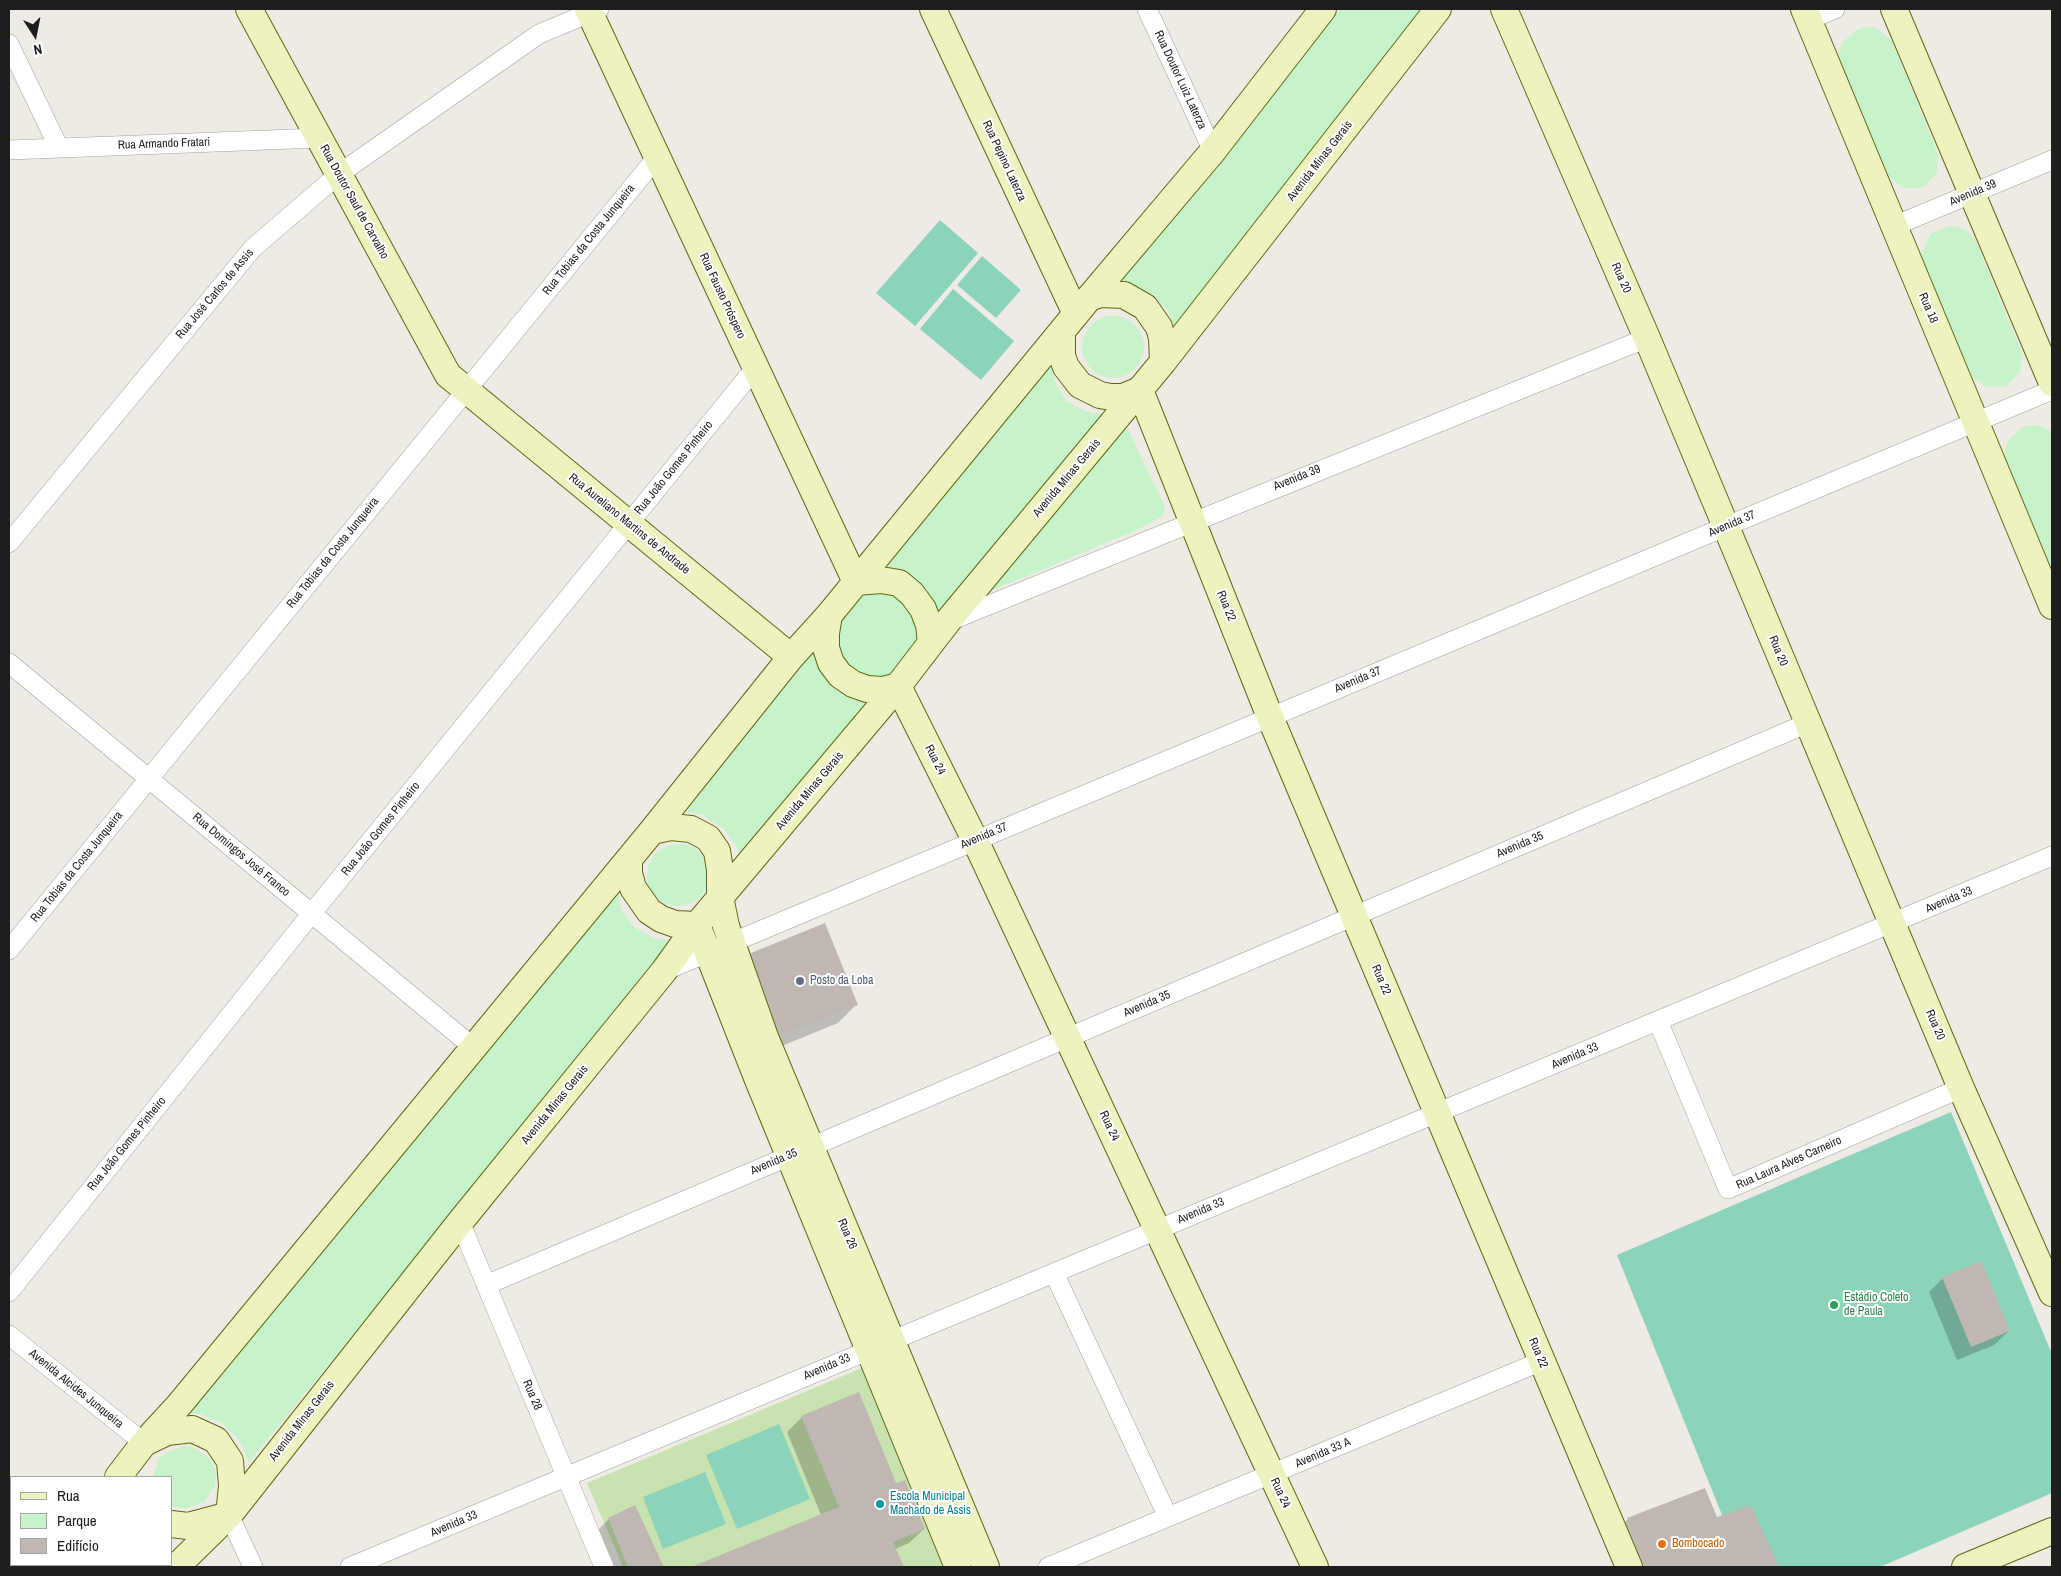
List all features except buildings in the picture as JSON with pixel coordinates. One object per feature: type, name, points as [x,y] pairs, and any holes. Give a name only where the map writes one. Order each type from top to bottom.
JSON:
[{"type":"street","name":"Rua Doutor Saul de Carvalho","points":[[249,9],[448,375],[466,390]]},
{"type":"street","name":"Rua Pepino Laterza","points":[[933,9],[1076,314]]},
{"type":"street","name":"Rua Doutor Luiz Laterza","points":[[1147,9],[1213,152]]},
{"type":"street","points":[[119,1476],[144,1443],[179,1405],[473,1046],[652,832],[791,658],[829,615],[1076,314],[1213,152],[1323,9]]},
{"type":"street","name":"Avenida Minas Gerais","points":[[176,1567],[229,1515],[460,1222],[664,971],[697,925],[898,686],[948,621],[1163,362],[1438,9]]},
{"type":"street","name":"Rua 20","points":[[1504,9],[1647,338],[1961,1088],[2052,1293]]},
{"type":"street","points":[[1806,14],[1835,9]]},
{"type":"street","points":[[1894,9],[2052,383]]},
{"type":"street","name":"Rua Fausto Próspero","points":[[592,10],[657,156],[856,582]]},
{"type":"street","name":"Rua José Carlos de Assis","points":[[9,543],[253,248],[339,174],[539,34],[592,10]]},
{"type":"street","name":"Rua 18","points":[[1806,14],[2052,606]]},
{"type":"street","points":[[9,44],[59,148]]},
{"type":"street","name":"Rua Armando Fratari","points":[[9,150],[319,138]]},
{"type":"street","name":"Rua Tobias da Costa Junqueira","points":[[9,950],[657,156]]},
{"type":"street","name":"Avenida 39","points":[[1894,226],[2052,160]]},
{"type":"street","points":[[1140,390],[1123,397],[1112,397],[1100,395],[1080,385],[1066,367],[1062,356],[1076,314],[1113,294],[1130,298],[1145,307],[1159,327],[1162,338],[1163,362]]},
{"type":"street","name":"Avenida 39","points":[[948,621],[1647,338]]},
{"type":"street","name":"Rua João Gomes Pinheiro","points":[[9,1292],[312,913],[756,368]]},
{"type":"street","name":"Rua Aureliano Martins de Andrade","points":[[466,390],[791,658]]},
{"type":"street","name":"Rua 22","points":[[1140,390],[1270,717],[1629,1567]]},
{"type":"street","name":"Avenida 37","points":[[664,971],[2052,390]]},
{"type":"street","points":[[856,582],[881,580],[899,583],[912,594],[923,609],[929,625],[931,643]]},
{"type":"street","points":[[829,615],[826,648],[832,663],[840,675],[853,684],[867,689],[883,690],[898,686]]},
{"type":"street","name":"Rua Domingos José Franco","points":[[9,663],[473,1046]]},
{"type":"street","name":"Rua 24","points":[[898,686],[975,840],[1315,1567]]},
{"type":"street","name":"Avenida 35","points":[[486,1284],[1808,723]]},
{"type":"street","points":[[652,832],[671,827],[690,829],[708,838],[717,851],[720,870],[720,897]]},
{"type":"street","name":"Avenida 33","points":[[350,1567],[2052,856]]},
{"type":"street","points":[[629,859],[629,873],[633,888],[649,911],[675,924],[697,925]]},
{"type":"street","name":"Rua 26","points":[[720,897],[755,1041]]},
{"type":"street","name":"Rua 26","points":[[697,925],[707,954],[755,1041],[933,1474],[958,1567]]},
{"type":"street","name":"Rua Laura Alves Carneiro","points":[[1658,1021],[1728,1189],[1961,1088]]},
{"type":"street","name":"Rua 28","points":[[460,1222],[604,1567]]},
{"type":"street","points":[[1054,1273],[1168,1517]]},
{"type":"street","name":"Avenida Alcides Junqueira","points":[[9,1335],[144,1443]]},
{"type":"street","name":"Avenida 33 A","points":[[1048,1567],[1542,1361]]},
{"type":"street","points":[[144,1443],[167,1432],[192,1429],[216,1440],[230,1461],[232,1486],[229,1515],[253,1567]]},
{"type":"street","points":[[136,1476],[144,1443]]},
{"type":"street","name":"Rua 26","points":[[933,1474],[986,1567]]},
{"type":"street","points":[[172,1524],[188,1526],[229,1515]]},
{"type":"street","points":[[1964,1567],[2052,1531]]},
{"type":"green space","points":[[1341,9],[1442,9],[1177,332],[1167,310],[1150,293],[1128,283],[1116,282]]},
{"type":"green space","points":[[1866,27],[1876,28],[1892,41],[1938,154],[1937,173],[1923,187],[1914,189],[1904,188],[1889,177],[1840,64],[1841,44],[1856,30]]},
{"type":"green space","points":[[940,220],[978,253],[915,326],[876,293]]},
{"type":"green space","points":[[1949,226],[1959,227],[1968,232],[1975,240],[2022,353],[2020,372],[2006,386],[1987,387],[1972,376],[1923,263],[1922,253],[1931,234]]},
{"type":"green space","points":[[982,256],[1021,290],[996,318],[957,285]]},
{"type":"green space","points":[[953,289],[1014,341],[981,380],[920,329]]},
{"type":"green space","points":[[1107,316],[1119,316],[1135,325],[1142,335],[1144,347],[1142,359],[1135,369],[1119,378],[1107,378],[1096,373],[1087,364],[1082,353],[1082,341],[1087,330],[1096,321]]},
{"type":"green space","points":[[1051,361],[1055,382],[1067,401],[1086,412],[1108,414],[938,621],[877,572]]},
{"type":"green space","points":[[2042,426],[2052,432],[2052,568],[2006,461],[2005,451],[2008,441],[2022,427]]},
{"type":"green space","points":[[1128,429],[1165,507],[1163,516],[1137,530],[991,591],[1122,430]]},
{"type":"green space","points":[[875,590],[906,596],[921,631],[917,645],[896,671],[882,678],[866,678],[843,666],[834,625],[859,595]]},
{"type":"green space","points":[[820,642],[877,695],[741,860],[737,848],[724,829],[703,815],[680,811]]},
{"type":"green space","points":[[672,844],[684,844],[700,853],[707,863],[709,875],[707,887],[700,897],[684,906],[672,906],[661,901],[652,892],[647,881],[647,869],[652,858],[661,849]]},
{"type":"green space","points":[[618,888],[621,909],[634,927],[653,938],[674,941],[249,1462],[239,1440],[222,1423],[200,1414],[188,1413]]},
{"type":"green space","name":"Estádio Coleto de Paula","points":[[1951,1112],[2052,1354],[2052,1493],[1880,1567],[1743,1567],[1617,1255]]},
{"type":"green space","points":[[862,1368],[945,1567],[623,1567],[587,1483]]},
{"type":"green space","points":[[779,1424],[810,1499],[737,1529],[706,1455]]},
{"type":"green space","points":[[183,1446],[193,1447],[209,1458],[216,1476],[215,1486],[204,1502],[185,1509],[172,1506],[172,1476],[153,1476],[158,1460],[165,1453]]},
{"type":"green space","points":[[705,1472],[726,1524],[663,1549],[643,1497]]},
{"type":"green space","points":[[62,1566],[163,1566],[162,1567]]},
{"type":"place","name":"Posto da Loba","points":[[800,981]]},
{"type":"place","name":"Estádio Coleto de Paula","points":[[1834,1305]]},
{"type":"place","name":"Escola Municipal Machado de Assis","points":[[880,1504]]},
{"type":"place","name":"Bombocado","points":[[1662,1544]]}]
